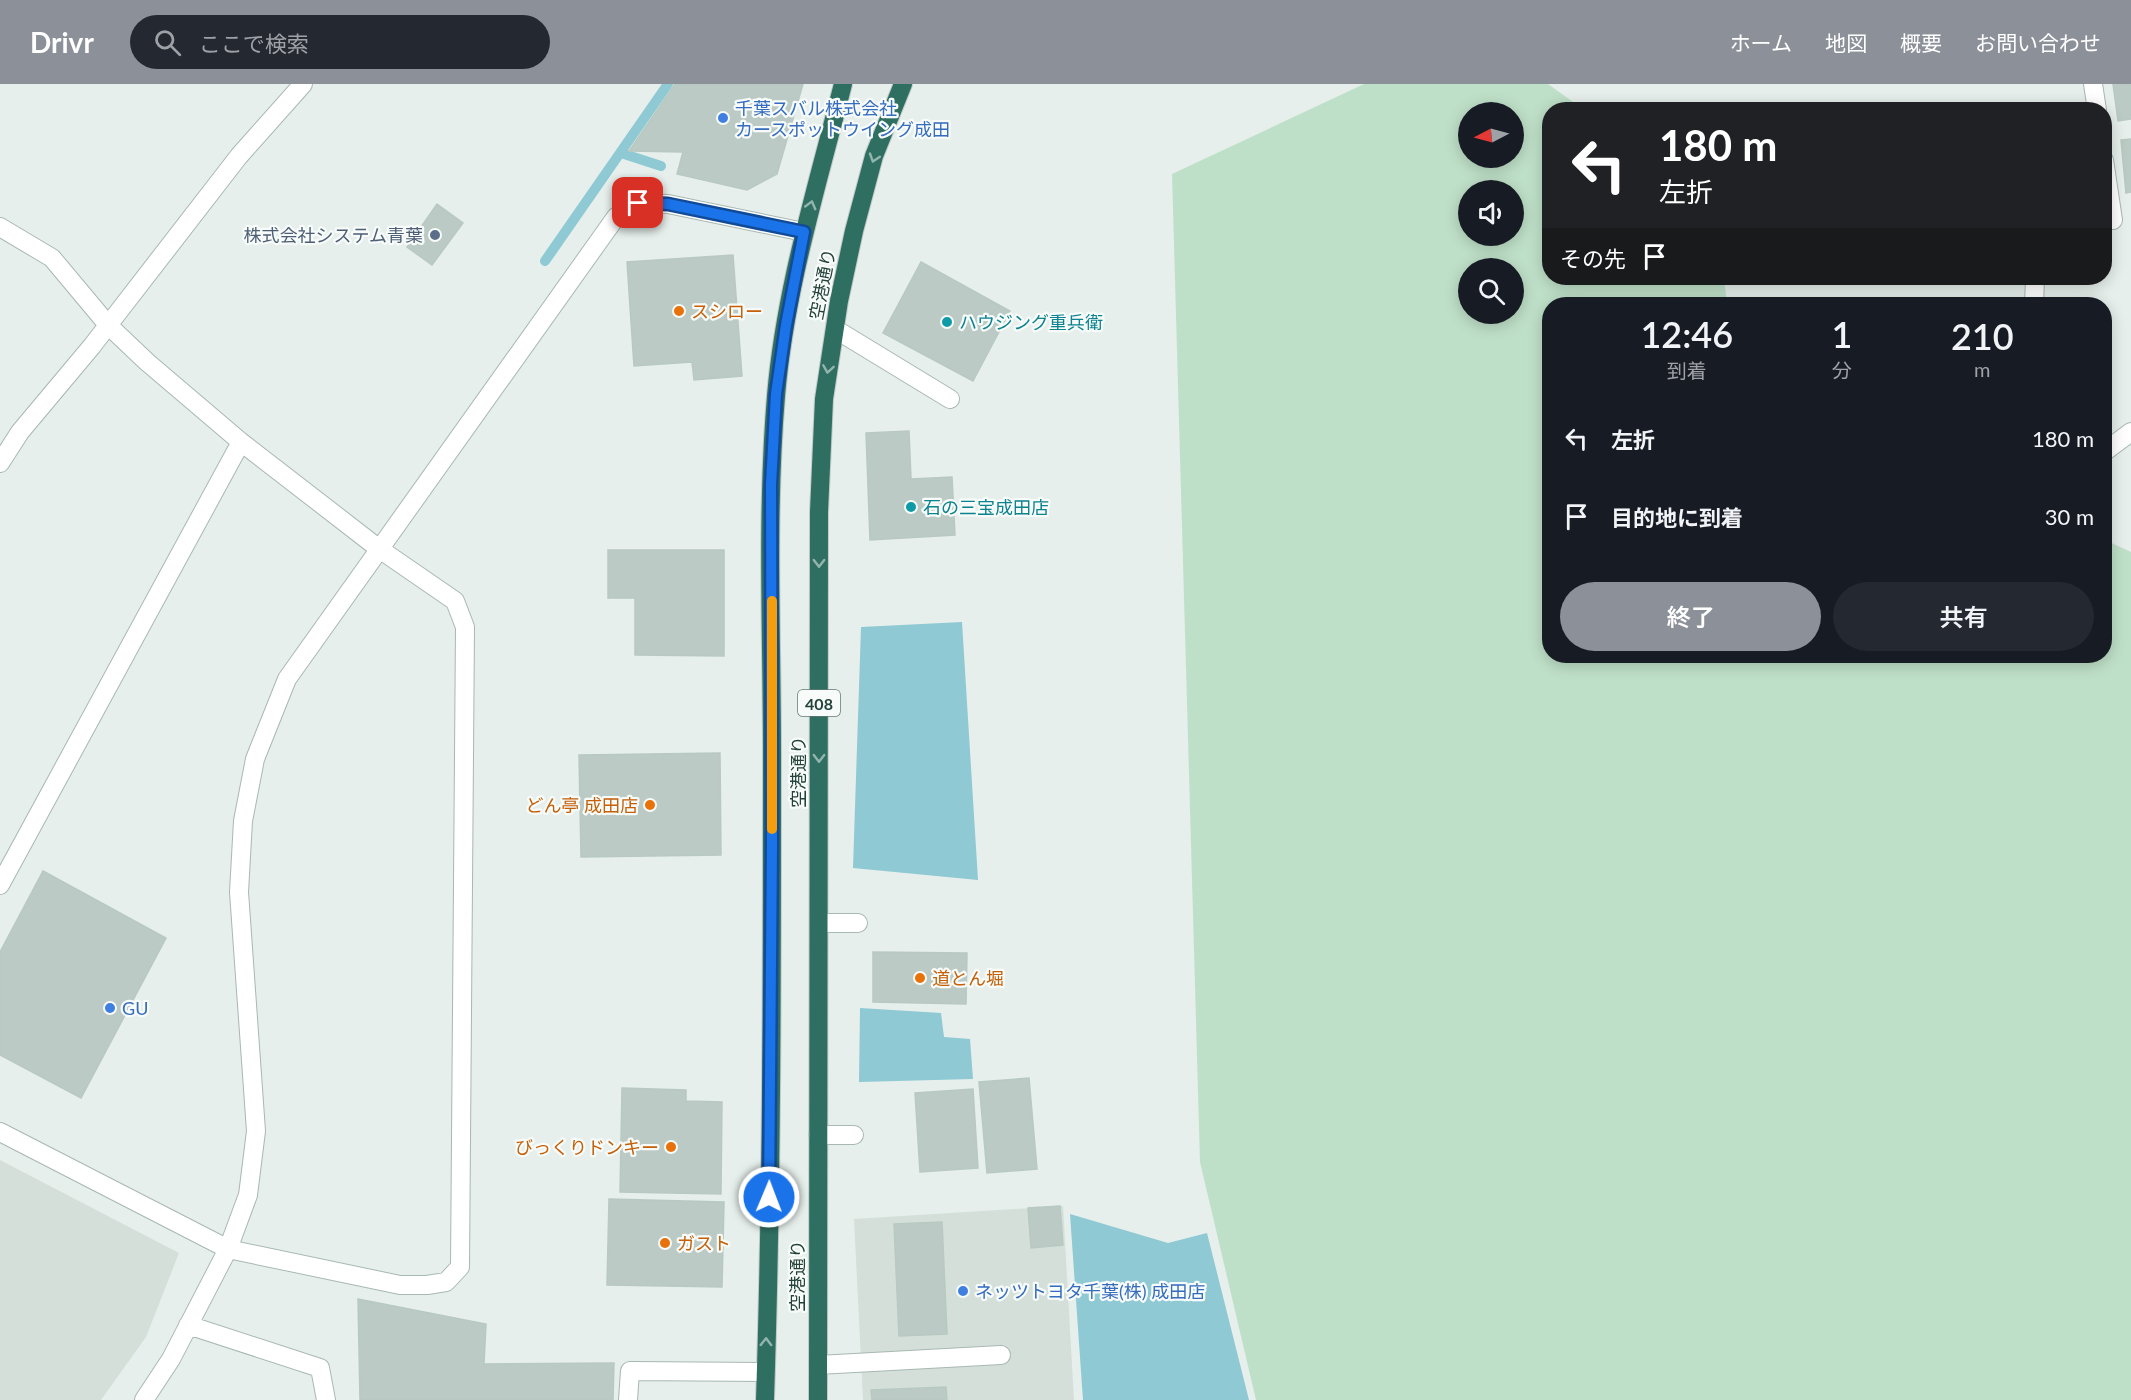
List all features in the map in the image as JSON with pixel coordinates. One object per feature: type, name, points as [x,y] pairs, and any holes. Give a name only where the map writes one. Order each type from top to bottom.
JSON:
[{"type":"highway","name":"空港通り","points":[[765,1400],[772,900],[771,484],[776,394],[786,325],[804,232],[843,84]]},
{"type":"highway","name":"空港通り","points":[[818,1400],[819,512],[824,399],[854,231],[874,156],[903,84]]},
{"type":"street","points":[[0,463],[20,432],[108,325],[239,156],[303,84]]},
{"type":"street","points":[[2093,84],[2096,102]]},
{"type":"street","points":[[2112,201],[2116,221]]},
{"type":"street","points":[[144,1400],[171,1359],[228,1249],[248,1195],[256,1131],[239,892],[243,821],[255,759],[287,679],[378,548],[616,217],[638,203],[668,204],[804,232]]},
{"type":"street","points":[[0,227],[52,258],[108,325],[147,362],[241,442],[378,548],[455,601],[465,627],[460,1267],[446,1282],[427,1286],[400,1286],[228,1249],[0,1132]]},
{"type":"street","points":[[835,328],[950,399]]},
{"type":"street","points":[[2112,446],[2131,432]]},
{"type":"street","points":[[0,885],[241,442]]},
{"type":"street","points":[[819,922],[858,923]]},
{"type":"street","points":[[818,1135],[854,1135]]},
{"type":"street","points":[[188,1325],[320,1368],[326,1400]]},
{"type":"street","points":[[818,1365],[1000,1355]]},
{"type":"street","points":[[628,1400],[630,1371],[766,1372]]},
{"type":"shaded area","points":[[0,1160],[179,1253],[146,1337],[101,1400],[0,1400]]},
{"type":"shaded area","name":"ネッツトヨタ千葉(株) 成田店","points":[[1063,1206],[1074,1400],[863,1400],[854,1219]]},
{"type":"green space","points":[[1364,84],[1548,84],[1573,102],[1542,102],[1542,285],[1725,285],[1726,297],[1542,297],[1542,663],[2112,663],[2112,543],[2131,552],[2131,1400],[1256,1400],[1200,1162],[1172,174]]},
{"type":"water","points":[[962,622],[978,880],[853,868],[861,627]]},
{"type":"water","points":[[860,1008],[941,1013],[944,1037],[970,1039],[973,1079],[859,1082]]},
{"type":"water","points":[[1070,1214],[1168,1243],[1207,1233],[1249,1400],[1083,1400]]},
{"type":"building","name":"千葉スバル株式会社 カースポットウイング成田","points":[[675,84],[803,84],[777,174],[747,190],[677,174],[683,152],[629,151]]},
{"type":"building","points":[[2113,84],[2131,84],[2131,119],[2118,121]]},
{"type":"building","points":[[2131,139],[2131,192],[2126,193],[2121,140]]},
{"type":"building","name":"株式会社システム青葉","points":[[437,204],[463,223],[432,265],[407,247]]},
{"type":"building","points":[[733,255],[742,376],[694,380],[692,362],[634,366],[627,262]]},
{"type":"building","name":"ハウジング重兵衛","points":[[921,262],[1010,311],[973,381],[883,333]]},
{"type":"building","name":"石の三宝成田店","points":[[909,431],[911,479],[952,477],[955,535],[870,540],[866,433]]},
{"type":"building","points":[[608,550],[724,550],[724,656],[635,655],[635,598],[608,598]]},
{"type":"building","name":"どん亭 成田店","points":[[720,753],[721,855],[581,857],[579,755]]},
{"type":"building","points":[[43,871],[166,938],[81,1098],[0,1055],[0,952]]},
{"type":"building","name":"道とん堀","points":[[873,952],[967,953],[966,1004],[873,1002]]},
{"type":"building","points":[[1029,1078],[1037,1169],[987,1173],[979,1082]]},
{"type":"building","name":"びっくりドンキー","points":[[622,1088],[686,1090],[686,1101],[722,1102],[721,1194],[620,1192]]},
{"type":"building","points":[[973,1089],[978,1168],[920,1172],[915,1093]]},
{"type":"building","name":"ガスト","points":[[609,1199],[724,1202],[722,1287],[607,1285]]},
{"type":"building","points":[[1060,1206],[1063,1245],[1031,1248],[1028,1208]]},
{"type":"building","points":[[942,1222],[947,1334],[899,1336],[894,1224]]},
{"type":"building","points":[[358,1299],[486,1324],[484,1364],[614,1363],[613,1400],[360,1400]]},
{"type":"building","points":[[946,1387],[947,1400],[872,1400],[871,1390]]},
{"type":"waterway","points":[[545,261],[668,84]]},
{"type":"waterway","points":[[621,153],[661,166]]},
{"type":"slow traffic","points":[[772,601],[772,829]]},
{"type":"place","name":"千葉スバル株式会社 カースポットウイング成田","points":[[723,118]]},
{"type":"place","name":"株式会社システム青葉","points":[[435,235]]},
{"type":"place","name":"スシロー","points":[[679,311]]},
{"type":"place","name":"ハウジング重兵衛","points":[[947,322]]},
{"type":"place","name":"石の三宝成田店","points":[[911,507]]},
{"type":"place","name":"どん亭 成田店","points":[[650,805]]},
{"type":"place","name":"道とん堀","points":[[920,978]]},
{"type":"place","name":"GU","points":[[110,1008]]},
{"type":"place","name":"びっくりドンキー","points":[[671,1147]]},
{"type":"place","name":"ガスト","points":[[665,1243]]},
{"type":"place","name":"ネッツトヨタ千葉(株) 成田店","points":[[963,1291]]},
{"type":"route","points":[[638,203],[668,204],[804,232],[786,325],[776,394],[771,484],[772,842],[769,1197]]}]
